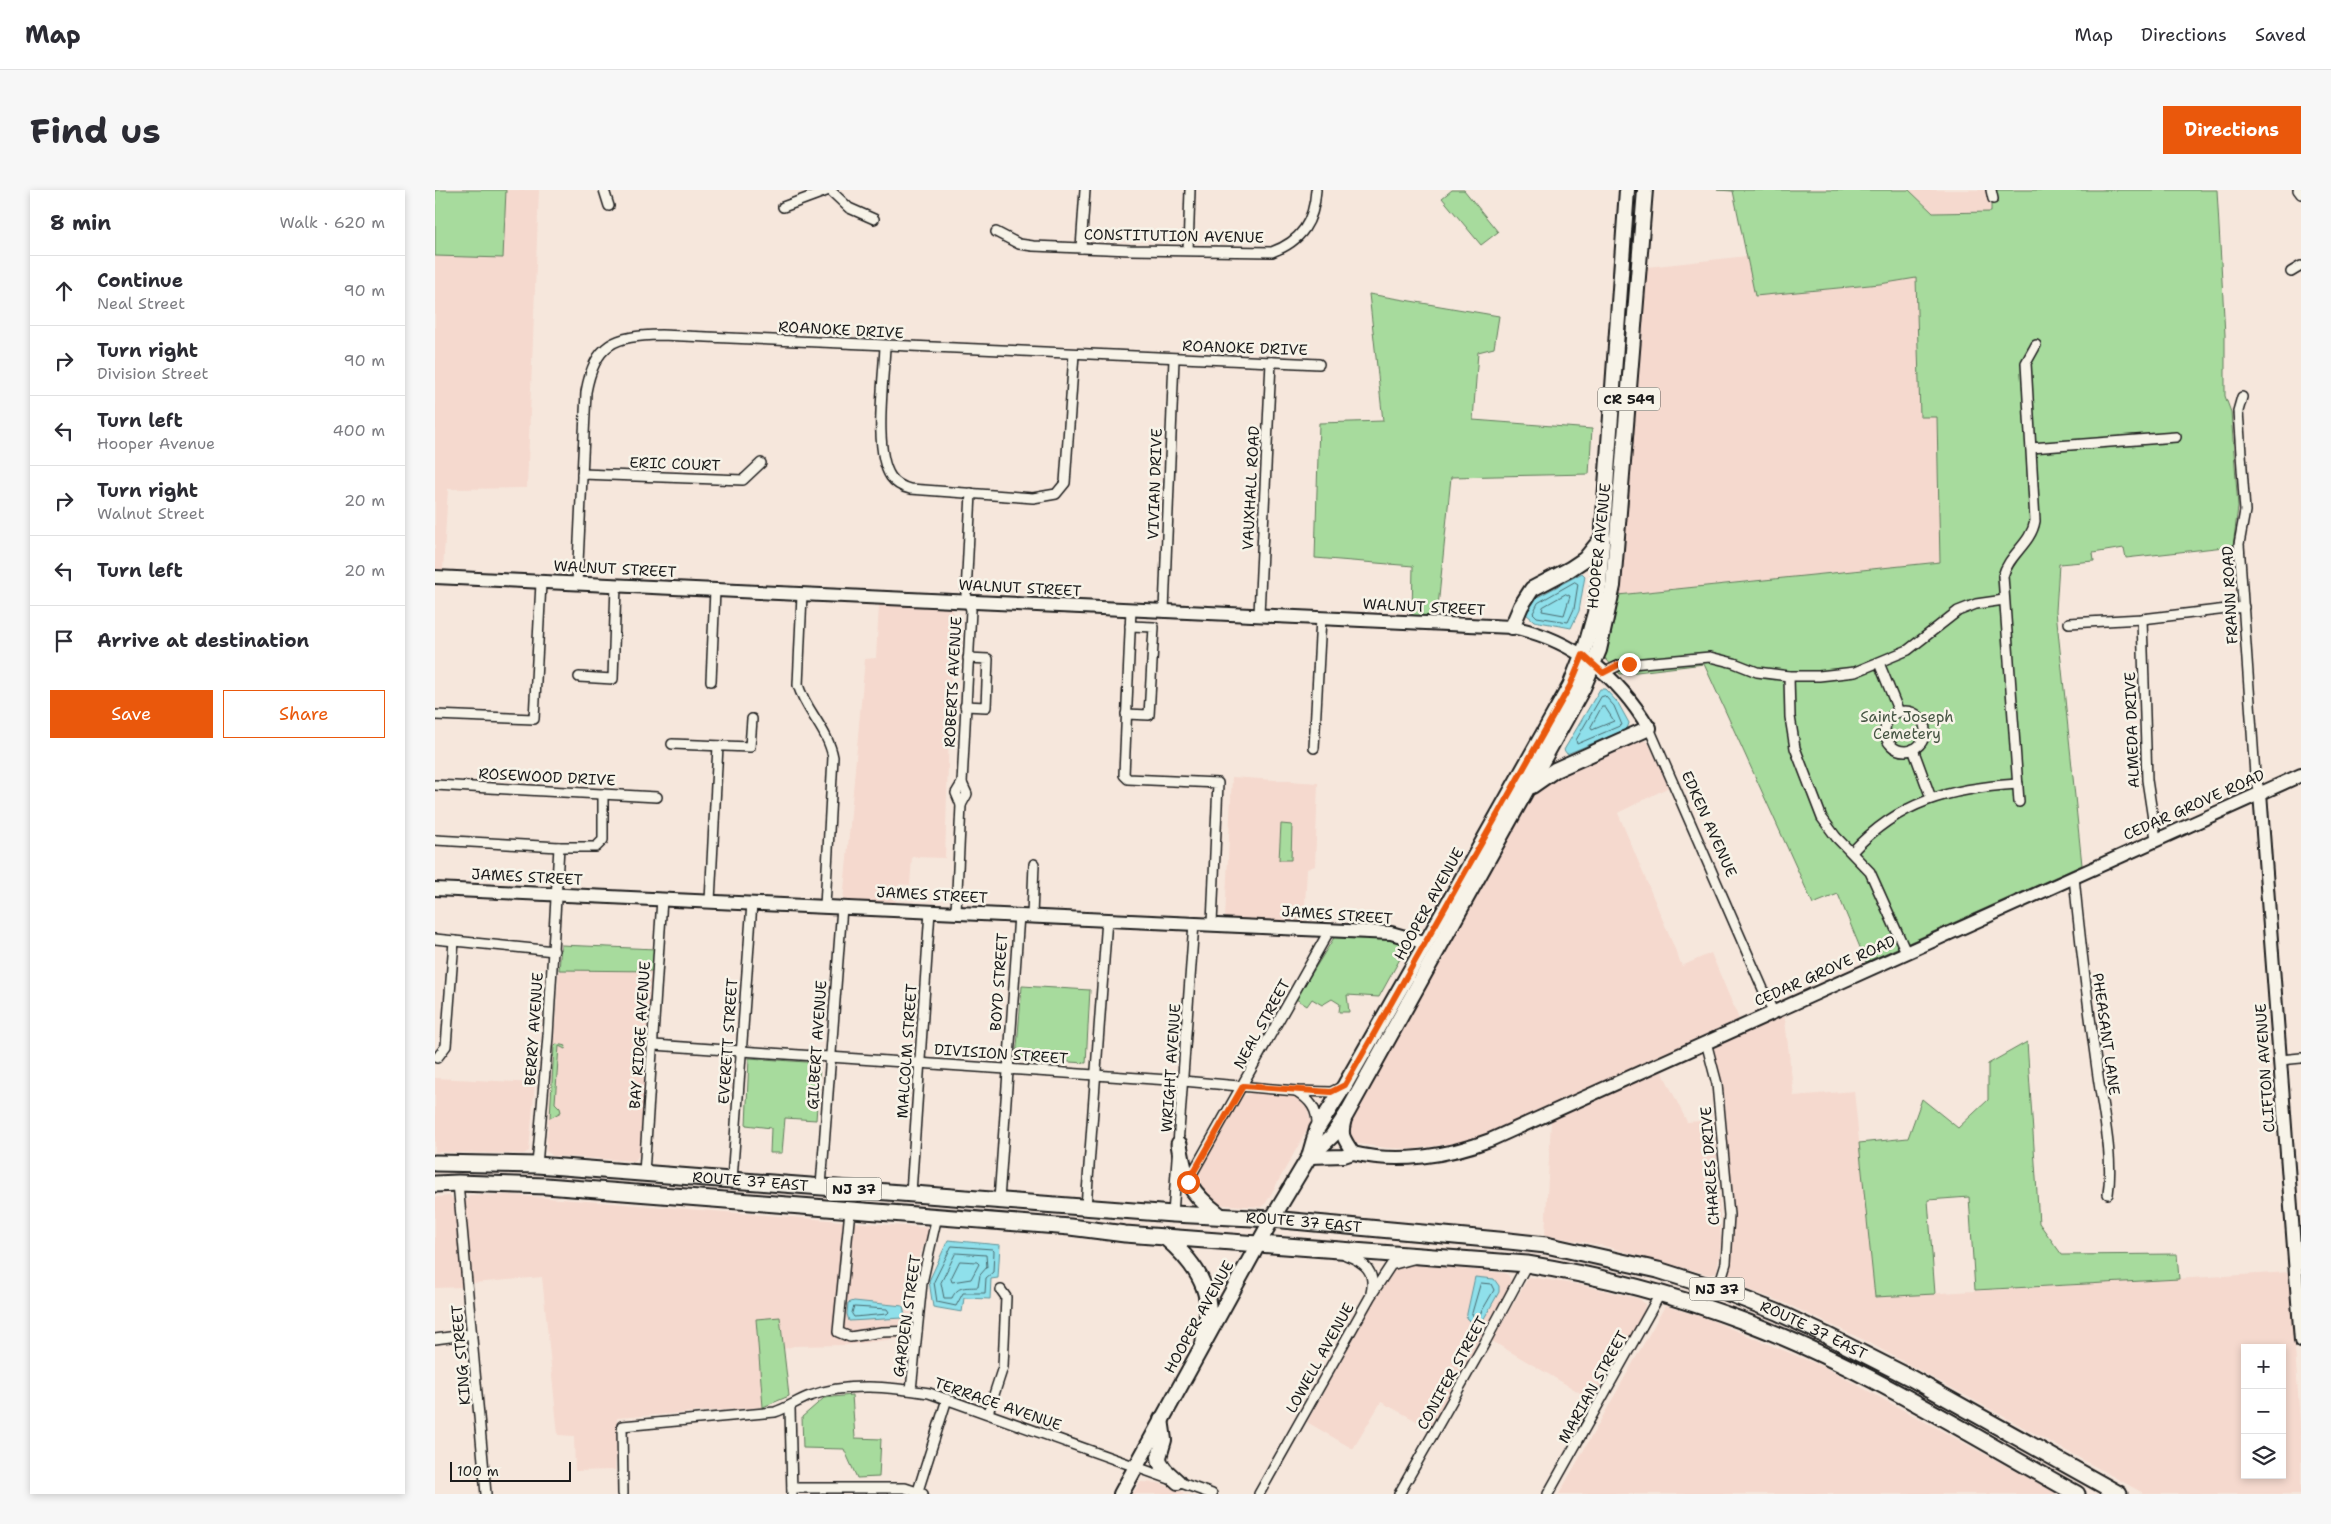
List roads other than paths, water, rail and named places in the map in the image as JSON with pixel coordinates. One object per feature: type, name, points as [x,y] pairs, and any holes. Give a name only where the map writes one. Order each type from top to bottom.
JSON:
[{"type":"highway","points":[[1179,1144],[1188,1182],[1197,1198],[1219,1215]]},
{"type":"highway","name":"ROUTE 37 EAST","points":[[435,1163],[537,1165],[1173,1214],[1219,1215],[1546,1245],[1649,1268],[1718,1289],[1777,1312],[1909,1377],[2119,1494]]},
{"type":"highway","name":"ROUTE 37 EAST","points":[[435,1184],[546,1186],[937,1216],[1165,1237],[1527,1264],[1612,1281],[1661,1294],[1747,1322],[1833,1360],[1950,1422],[2077,1494]]},
{"type":"highway","points":[[1165,1237],[1188,1257],[1204,1290],[1208,1305],[1204,1341]]},
{"type":"main road","name":"HOOPER AVENUE","points":[[1309,1158],[1317,1129],[1345,1085],[1570,686],[1593,664],[1595,613],[1603,537],[1627,190]]},
{"type":"main road","name":"HOOPER AVENUE","points":[[1121,1494],[1272,1219],[1309,1158],[1332,1136],[1346,1115],[1583,688],[1593,664],[1610,608],[1613,586],[1645,190]]},
{"type":"main road","points":[[1619,317],[1635,221],[1644,208]]},
{"type":"main road","points":[[1512,627],[1521,606],[1532,589],[1585,559],[1603,537]]},
{"type":"main road","points":[[1526,792],[1539,779],[1555,770],[1649,728]]},
{"type":"main road","points":[[1161,1420],[1164,1440],[1159,1457],[1160,1463],[1178,1482]]},
{"type":"street","points":[[604,190],[609,206]]},
{"type":"street","points":[[783,207],[829,190],[849,208],[874,218]]},
{"type":"street","points":[[1081,248],[1085,190]]},
{"type":"street","points":[[1188,250],[1190,190]]},
{"type":"street","name":"CONSTITUTION AVENUE","points":[[996,232],[1019,244],[1259,254],[1282,248],[1292,243],[1308,226],[1313,215],[1316,190]]},
{"type":"street","points":[[2298,190],[2301,194]]},
{"type":"street","points":[[2291,272],[2301,266]]},
{"type":"street","name":"ROANOKE DRIVE","points":[[577,584],[586,392],[590,373],[602,353],[613,343],[633,336],[1319,364]]},
{"type":"street","points":[[2019,802],[2004,600],[2005,568],[2030,538],[2034,530],[2025,363],[2036,345]]},
{"type":"street","points":[[885,346],[882,454],[891,477],[899,486],[910,489],[1033,498],[1050,496],[1062,489],[1067,476],[1074,354]]},
{"type":"street","name":"VIVIAN DRIVE","points":[[1164,611],[1174,359]]},
{"type":"street","name":"VAUXHALL ROAD","points":[[1259,614],[1271,362]]},
{"type":"street","name":"FRANN ROAD","points":[[2242,397],[2239,411],[2245,511],[2239,544],[2255,775],[2260,792]]},
{"type":"street","points":[[2031,448],[2176,437]]},
{"type":"street","name":"ERIC COURT","points":[[582,474],[743,480],[761,463]]},
{"type":"street","name":"ROBERTS AVENUE","points":[[955,912],[961,805],[967,794],[962,783],[968,658],[969,602],[966,594],[971,493]]},
{"type":"street","name":"WALNUT STREET","points":[[435,577],[1512,627],[1543,634],[1570,646],[1593,664]]},
{"type":"street","points":[[435,715],[534,719],[541,582]]},
{"type":"street","points":[[579,677],[613,679],[616,585]]},
{"type":"street","points":[[711,681],[715,590]]},
{"type":"street","points":[[802,594],[798,685],[802,697],[831,746],[833,756],[825,906]]},
{"type":"street","points":[[1593,664],[1620,664],[1710,657],[1734,663],[1757,672],[1789,676],[1819,676],[1855,672],[1909,650],[1959,611],[1976,604],[2004,600]]},
{"type":"street","points":[[2069,623],[2142,619],[2244,607]]},
{"type":"street","points":[[1131,609],[1123,775],[1128,779],[1218,783],[1212,924]]},
{"type":"street","points":[[1314,748],[1321,618]]},
{"type":"street","name":"ALMEDA DRIVE","points":[[2142,619],[2147,780],[2156,840]]},
{"type":"street","points":[[1126,714],[1149,715],[1154,628],[1130,626]]},
{"type":"street","points":[[965,706],[986,707],[988,659],[968,658]]},
{"type":"street","points":[[1879,663],[1899,712]]},
{"type":"street","name":"EDKEN AVENUE","points":[[1593,664],[1620,688],[1649,728],[1773,1012]]},
{"type":"street","points":[[1789,676],[1790,717],[1795,748],[1822,818],[1870,872],[1906,952]]},
{"type":"street","points":[[1899,712],[1912,712],[1922,721],[1925,727],[1923,740],[1913,749],[1900,750],[1894,747],[1886,738],[1886,725],[1889,719],[1899,712]]},
{"type":"street","points":[[672,744],[751,747],[752,719]]},
{"type":"street","points":[[710,901],[718,746]]},
{"type":"street","points":[[1913,749],[1931,798]]},
{"type":"street","name":"CEDAR GROVE ROAD","points":[[1309,1158],[1344,1156],[1353,1153],[1406,1158],[1438,1155],[1471,1148],[2301,775]]},
{"type":"street","points":[[1852,852],[1866,837],[1896,815],[1931,798],[1962,790],[2017,784]]},
{"type":"street","name":"ROSEWOOD DRIVE","points":[[435,785],[657,797]]},
{"type":"street","name":"CLIFTON AVENUE","points":[[2260,792],[2280,1060],[2298,1248],[2301,1341]]},
{"type":"street","points":[[435,840],[559,847],[597,847],[603,840],[603,794]]},
{"type":"street","name":"BERRY AVENUE","points":[[537,1165],[554,951],[559,847]]},
{"type":"street","points":[[1032,916],[1034,864]]},
{"type":"street","name":"PHEASANT LANE","points":[[2074,877],[2082,963],[2104,1119],[2110,1179],[2108,1194]]},
{"type":"street","name":"JAMES STREET","points":[[435,888],[1194,923],[1391,934],[1426,943]]},
{"type":"street","name":"BAY RIDGE AVENUE","points":[[644,1173],[654,1045],[662,899]]},
{"type":"street","name":"EVERETT STREET","points":[[732,1180],[752,903]]},
{"type":"street","name":"GILBERT AVENUE","points":[[821,1186],[842,907]]},
{"type":"street","name":"MALCOLM STREET","points":[[911,1194],[930,911]]},
{"type":"street","name":"BOYD STREET","points":[[999,1200],[1019,915]]},
{"type":"street","points":[[1086,1207],[1107,919]]},
{"type":"street","name":"WRIGHT AVENUE","points":[[1173,1214],[1194,923]]},
{"type":"street","name":"NEAL STREET","points":[[1188,1182],[1329,931]]},
{"type":"street","points":[[435,939],[554,951]]},
{"type":"street","points":[[437,1058],[446,1046],[454,941]]},
{"type":"street","name":"CHARLES DRIVE","points":[[1706,1042],[1717,1084],[1729,1215],[1726,1263],[1718,1289]]},
{"type":"street","name":"DIVISION STREET","points":[[654,1045],[1007,1068],[1296,1090],[1331,1092],[1345,1085]]},
{"type":"street","points":[[2280,1060],[2301,1058]]},
{"type":"street","points":[[1296,1090],[1313,1105],[1317,1117],[1317,1129]]},
{"type":"street","points":[[1346,1115],[1341,1132],[1353,1153]]},
{"type":"street","name":"KING STREET","points":[[458,1183],[487,1494]]},
{"type":"street","points":[[850,1210],[838,1332],[850,1337],[882,1332],[917,1331]]},
{"type":"street","name":"GARDEN STREET","points":[[911,1390],[922,1283],[937,1216]]},
{"type":"street","points":[[1329,1249],[1356,1259],[1366,1266],[1371,1274],[1373,1283],[1370,1297]]},
{"type":"street","name":"LOWELL AVENUE","points":[[1259,1494],[1370,1297],[1391,1266],[1422,1256]]},
{"type":"street","name":"CONIFER STREET","points":[[1399,1494],[1527,1264]]},
{"type":"street","points":[[988,1413],[1003,1367],[1006,1297],[1001,1290]]},
{"type":"street","name":"MARIAN STREET","points":[[1549,1494],[1661,1294]]},
{"type":"street","points":[[435,1339],[473,1334]]},
{"type":"street","name":"TERRACE AVENUE","points":[[623,1494],[622,1426],[775,1412],[790,1408],[809,1396],[829,1391],[888,1387],[929,1393],[1212,1494]]},
{"type":"street","points":[[790,1408],[792,1491],[905,1488],[919,1493],[947,1399]]},
{"type":"water","points":[[1582,573],[1585,576],[1579,611],[1571,628],[1534,621],[1525,613],[1534,599]]},
{"type":"water","points":[[1600,689],[1605,689],[1618,703],[1629,723],[1627,729],[1567,754],[1564,750]]},
{"type":"water","points":[[948,1240],[1000,1245],[998,1278],[991,1279],[990,1299],[964,1298],[962,1312],[933,1307],[929,1281]]},
{"type":"water","points":[[1475,1277],[1494,1279],[1499,1286],[1499,1292],[1482,1322],[1473,1323],[1466,1318]]},
{"type":"water","points":[[854,1301],[903,1306],[905,1316],[903,1318],[849,1321],[847,1314],[848,1303]]},
{"type":"park label","name":"Saint Joseph Cemetery","points":[[1907,726]]}]
